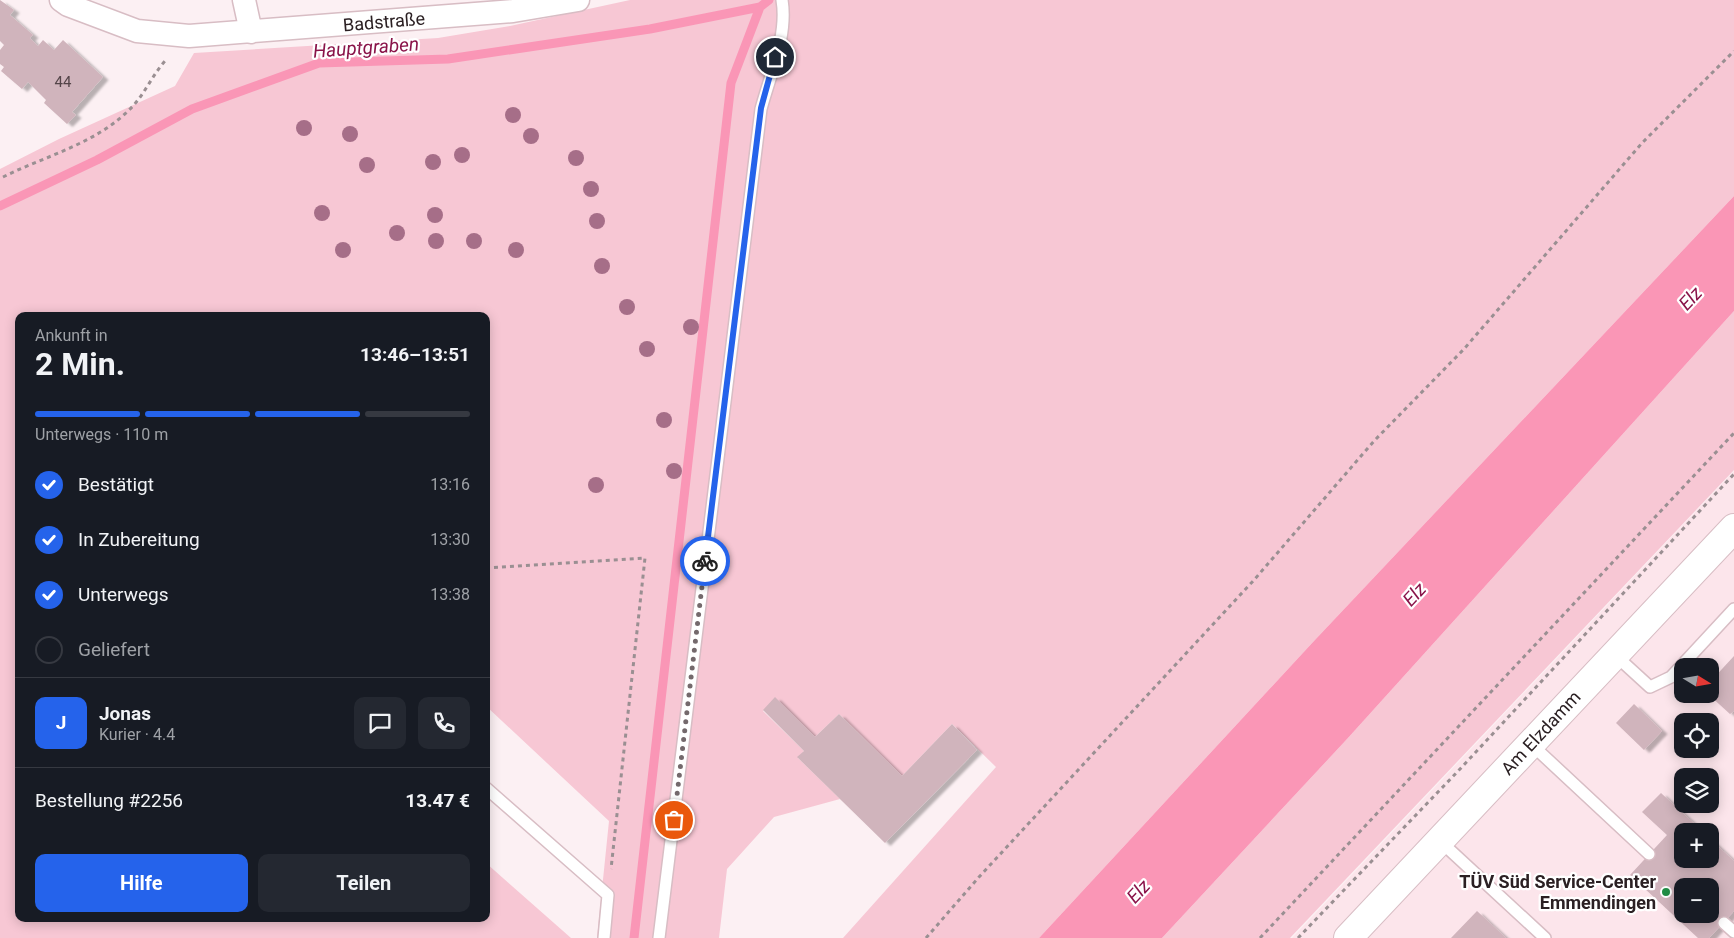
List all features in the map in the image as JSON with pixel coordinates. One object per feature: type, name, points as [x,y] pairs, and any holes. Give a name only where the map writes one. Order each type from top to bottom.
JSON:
[{"type":"street","name":"Badstraße","points":[[61,0],[68,5],[137,31],[189,36],[513,11],[578,0]]},
{"type":"street","points":[[244,0],[251,32]]},
{"type":"street","name":"Am Elzdamm","points":[[1348,938],[1734,528]]},
{"type":"lane","points":[[659,938],[761,108],[780,39],[784,9],[782,0]]},
{"type":"lane","points":[[1615,656],[1650,687],[1671,677],[1734,609]]},
{"type":"lane","points":[[1531,744],[1649,854]]},
{"type":"lane","points":[[490,792],[608,895],[604,938]]},
{"type":"lane","points":[[1440,841],[1545,938]]},
{"type":"lane","points":[[1724,923],[1734,932]]},
{"type":"path","points":[[3,177],[91,138],[112,124],[130,110],[163,64],[189,36]]},
{"type":"path","points":[[926,938],[979,877],[1254,580],[1374,441],[1464,349],[1642,143],[1734,51]]},
{"type":"path","points":[[1260,938],[1734,433]]},
{"type":"path","points":[[1298,938],[1460,768],[1734,474]]},
{"type":"path","points":[[490,568],[645,558],[608,895]]},
{"type":"shaded area","points":[[630,0],[1734,0],[1734,196],[1313,642],[1039,938],[843,938],[996,767],[952,724],[902,776],[839,714],[815,737],[775,698],[763,711],[804,751],[798,758],[840,799],[774,817],[727,869],[719,938],[597,938],[609,821],[490,710],[490,312],[15,312],[15,922],[490,922],[490,867],[571,938],[0,938],[0,169],[59,139],[175,86],[194,53],[438,38],[510,26]]},
{"type":"shaded area","points":[[1734,311],[1734,470],[1290,938],[1162,938],[1348,738]]},
{"type":"shaded area","points":[[1734,471],[1734,938],[1292,938]]},
{"type":"water","name":"Elz","points":[[1734,196],[1734,311],[1348,738],[1162,938],[1039,938],[1313,642]]},
{"type":"building","points":[[0,0],[14,10],[10,15],[33,35],[30,38],[38,46],[43,40],[54,50],[63,40],[103,77],[72,112],[76,115],[67,124],[44,103],[46,100],[28,82],[22,89],[1,71],[4,67],[0,64],[0,50],[4,45],[0,41]]},
{"type":"building","points":[[1734,656],[1734,711],[1730,714],[1718,703],[1719,672]]},
{"type":"building","points":[[775,697],[815,737],[839,714],[902,776],[952,724],[977,750],[885,843],[797,757],[804,751],[763,710]]},
{"type":"building","points":[[1634,704],[1662,731],[1644,750],[1616,723]]},
{"type":"building","name":"TÜV Süd Service-Center Emmendingen","points":[[1661,793],[1674,805],[1674,813],[1683,813],[1693,823],[1674,823],[1674,868],[1719,868],[1719,847],[1734,861],[1734,911],[1709,938],[1698,938],[1682,923],[1719,923],[1719,878],[1674,878],[1674,916],[1630,875],[1667,835],[1642,812]]},
{"type":"building","points":[[1477,911],[1506,938],[1451,938]]},
{"type":"waterway","name":"Hauptgraben","points":[[0,206],[97,160],[192,109],[319,63],[448,59],[650,29],[760,7],[769,0]]},
{"type":"waterway","points":[[634,938],[731,83],[760,7]]},
{"type":"way so far","points":[[674,820],[705,561]]},
{"type":"place","name":"TÜV Süd Service-Center Emmendingen","points":[[1666,892]]},
{"type":"route","points":[[705,561],[761,108],[775,57]]}]
